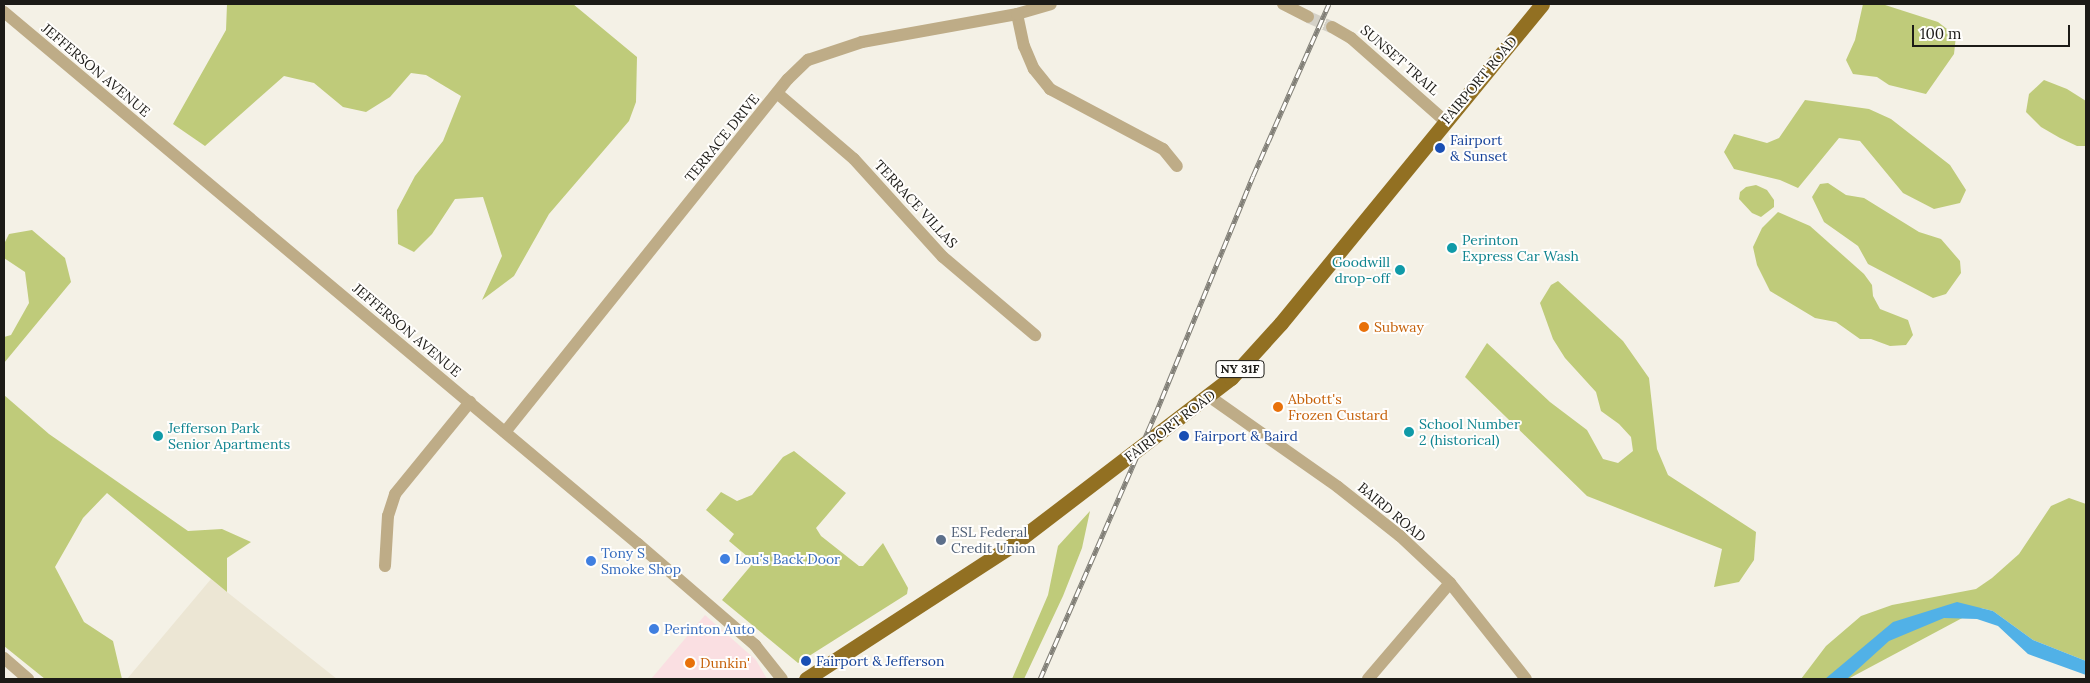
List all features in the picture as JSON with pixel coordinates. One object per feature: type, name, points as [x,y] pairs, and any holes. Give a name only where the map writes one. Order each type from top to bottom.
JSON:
[{"type":"main road","name":"FAIRPORT ROAD","points":[[806,679],[1011,546],[1210,397],[1268,338],[1542,4]]},
{"type":"street","name":"TERRACE DRIVE","points":[[506,432],[777,93],[808,60],[829,51],[1016,14],[1050,4]]},
{"type":"street","points":[[1283,4],[1308,17]]},
{"type":"street","name":"JEFFERSON AVENUE","points":[[4,12],[506,432],[755,645],[782,679]]},
{"type":"street","points":[[1016,14],[1024,46],[1034,69],[1050,89],[1163,149],[1177,166]]},
{"type":"street","name":"SUNSET TRAIL","points":[[1332,27],[1351,38],[1445,120]]},
{"type":"street","name":"TERRACE VILLAS","points":[[777,93],[854,159],[943,257],[1035,335]]},
{"type":"street","name":"BAIRD ROAD","points":[[1210,397],[1362,505],[1450,583],[1526,679]]},
{"type":"street","points":[[385,566],[388,516],[395,494],[470,402]]},
{"type":"street","points":[[1368,679],[1450,583]]},
{"type":"street","points":[[4,658],[28,679]]},
{"type":"shaded area","points":[[211,579],[227,592],[337,679],[127,679]]},
{"type":"shaded area","points":[[705,615],[756,660],[767,679],[651,679]]},
{"type":"green space","points":[[227,4],[573,4],[637,57],[636,102],[629,121],[549,214],[514,276],[482,300],[502,256],[483,197],[455,199],[432,234],[414,252],[398,244],[397,210],[415,176],[443,141],[461,96],[426,75],[411,73],[390,97],[366,112],[343,107],[314,83],[284,76],[205,146],[173,124],[226,30]]},
{"type":"green space","points":[[1863,4],[1882,4],[1938,22],[1956,36],[1954,54],[1926,94],[1889,85],[1877,77],[1853,74],[1846,60],[1855,40]]},
{"type":"green space","points":[[2044,80],[2067,89],[2086,101],[2086,146],[2077,146],[2060,138],[2041,127],[2026,112],[2029,94]]},
{"type":"green space","points":[[1805,100],[1869,109],[1891,119],[1950,165],[1966,190],[1960,203],[1934,209],[1903,193],[1860,141],[1839,138],[1798,188],[1780,180],[1734,169],[1724,152],[1734,134],[1767,143],[1779,138]]},
{"type":"green space","points":[[1828,183],[1846,195],[1864,198],[1919,232],[1941,239],[1960,261],[1961,273],[1946,294],[1933,298],[1868,264],[1858,246],[1824,222],[1812,197],[1820,184]]},
{"type":"green space","points":[[1756,185],[1767,190],[1774,200],[1774,207],[1761,217],[1752,213],[1739,199],[1740,192],[1746,187]]},
{"type":"green space","points":[[1778,212],[1810,226],[1864,274],[1872,285],[1873,296],[1880,309],[1908,320],[1913,335],[1906,345],[1890,346],[1871,339],[1860,339],[1836,322],[1815,318],[1770,291],[1757,265],[1753,247],[1762,228]]},
{"type":"green space","points":[[32,230],[65,258],[71,282],[4,363],[4,337],[11,335],[29,303],[25,272],[4,258],[4,244],[9,234]]},
{"type":"green space","points":[[1558,281],[1623,341],[1649,378],[1657,449],[1668,475],[1756,532],[1754,560],[1739,582],[1714,587],[1722,549],[1587,496],[1465,377],[1487,343],[1550,402],[1587,430],[1603,459],[1618,463],[1633,451],[1631,437],[1619,424],[1601,411],[1596,392],[1565,358],[1553,339],[1540,303],[1551,285]]},
{"type":"green space","points":[[4,395],[49,434],[188,531],[222,529],[251,542],[227,558],[227,592],[107,493],[83,518],[55,567],[84,622],[113,641],[122,679],[45,679],[4,646]]},
{"type":"green space","points":[[794,451],[846,493],[816,528],[821,536],[859,566],[863,566],[883,543],[908,588],[907,594],[798,663],[722,600],[754,562],[729,541],[734,534],[706,510],[721,492],[737,501],[752,495],[783,457]]},
{"type":"green space","points":[[2069,498],[2086,504],[2086,661],[2033,640],[1993,611],[1981,608],[1848,679],[1801,679],[1826,646],[1861,616],[1892,605],[1976,589],[1992,578],[2019,554],[2051,506]]},
{"type":"green space","points":[[1090,511],[1082,548],[1063,596],[1024,679],[1012,679],[1048,595],[1058,546]]},
{"type":"water","points":[[1957,602],[1993,611],[2033,640],[2086,661],[2086,675],[2028,654],[1998,626],[1977,619],[1944,618],[1889,641],[1847,679],[1825,679],[1893,622]]},
{"type":"tunnel","points":[[1308,17],[1332,27]]},
{"type":"railway","points":[[1040,679],[1155,415],[1253,176],[1329,4]]},
{"type":"place","name":"Fairport & Sunset","points":[[1440,148]]},
{"type":"place","name":"Perinton Express Car Wash","points":[[1452,248]]},
{"type":"place","name":"Goodwill drop-off","points":[[1400,270]]},
{"type":"place","name":"Subway","points":[[1364,327]]},
{"type":"place","name":"Abbott's Frozen Custard","points":[[1278,407]]},
{"type":"place","name":"School Number 2 (historical)","points":[[1409,432]]},
{"type":"place","name":"Jefferson Park Senior Apartments","points":[[158,436]]},
{"type":"place","name":"Fairport & Baird","points":[[1184,436]]},
{"type":"place","name":"ESL Federal Credit Union","points":[[941,540]]},
{"type":"place","name":"Lou's Back Door","points":[[725,559]]},
{"type":"place","name":"Tony S Smoke Shop","points":[[591,561]]},
{"type":"place","name":"Perinton Auto","points":[[654,629]]},
{"type":"place","name":"Fairport & Jefferson","points":[[806,661]]},
{"type":"place","name":"Dunkin'","points":[[690,663]]}]
